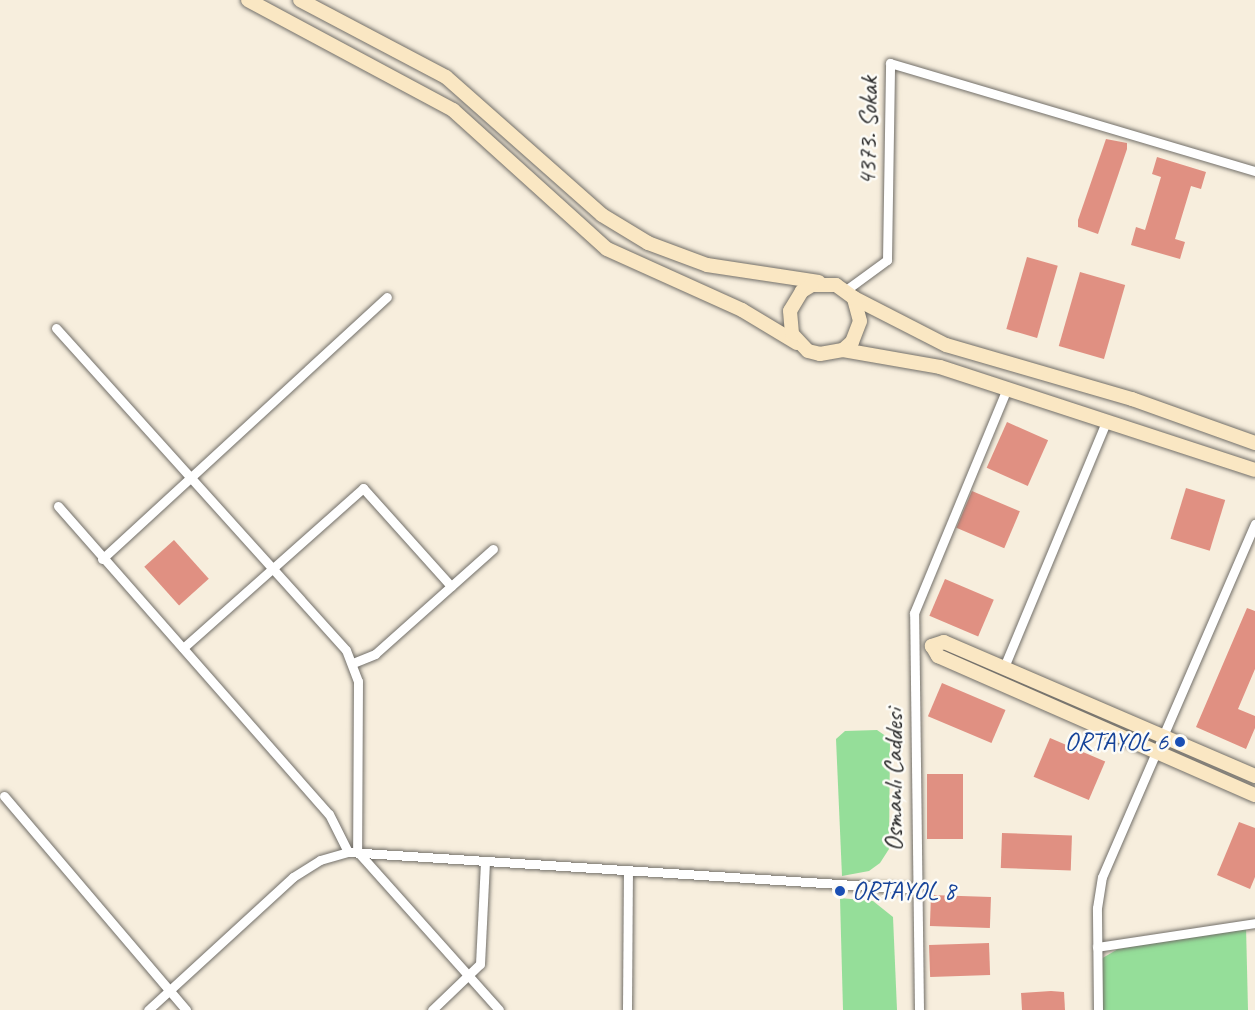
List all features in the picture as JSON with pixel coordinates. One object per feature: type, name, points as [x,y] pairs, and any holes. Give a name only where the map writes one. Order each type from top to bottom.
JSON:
[{"type":"street","points":[[248,0],[453,110],[607,249],[742,310],[820,354],[843,350],[940,367],[1255,470]]},
{"type":"street","points":[[300,0],[446,77],[602,215],[648,243],[707,265],[824,283],[850,294],[946,345],[1132,399],[1255,443]]},
{"type":"street","name":"4373. Sokak","points":[[850,294],[887,260],[890,63],[1255,171]]},
{"type":"street","points":[[799,344],[792,334],[789,311],[802,291],[824,283]]},
{"type":"street","points":[[843,350],[852,342],[860,321],[850,294]]},
{"type":"street","points":[[102,558],[387,297]]},
{"type":"street","points":[[56,328],[341,644],[353,663],[358,690],[352,852]]},
{"type":"street","name":"Osmanlı Caddesi","points":[[919,1010],[915,889],[913,642],[915,606],[1007,389]]},
{"type":"street","points":[[1004,668],[1106,422]]},
{"type":"street","points":[[183,648],[363,488],[452,586]]},
{"type":"street","points":[[58,506],[329,814],[352,852],[499,1010]]},
{"type":"street","points":[[1098,1010],[1096,908],[1102,877],[1160,752],[1255,524]]},
{"type":"street","points":[[353,663],[375,654],[493,549]]},
{"type":"street","points":[[913,642],[932,646],[944,642],[1255,776]]},
{"type":"street","points":[[932,646],[938,656],[1255,795]]},
{"type":"street","points":[[4,796],[168,992],[186,1010]]},
{"type":"street","points":[[148,1010],[293,877],[320,860],[352,852],[915,889]]},
{"type":"street","points":[[432,1010],[469,977],[483,955],[485,861]]},
{"type":"street","points":[[627,1010],[628,871]]},
{"type":"street","points":[[1097,947],[1255,923]]},
{"type":"green space","points":[[877,730],[890,739],[889,849],[880,863],[869,871],[842,876],[836,739],[845,731]]},
{"type":"green space","points":[[840,898],[873,901],[893,917],[897,1010],[843,1010]]},
{"type":"green space","points":[[1246,926],[1248,1010],[1096,1010],[1094,963],[1118,949]]},
{"type":"building","points":[[1106,139],[1127,143],[1127,149],[1098,234],[1078,227],[1078,220]]},
{"type":"building","points":[[1157,157],[1206,172],[1201,189],[1191,186],[1175,239],[1185,242],[1180,259],[1131,245],[1136,227],[1145,230],[1161,177],[1152,174]]},
{"type":"building","points":[[1027,257],[1058,266],[1037,338],[1006,329]]},
{"type":"building","points":[[1080,272],[1125,285],[1104,359],[1059,346]]},
{"type":"building","points":[[1007,422],[1048,440],[1028,486],[987,468]]},
{"type":"building","points":[[1186,488],[1225,500],[1210,551],[1171,539]]},
{"type":"building","points":[[972,491],[1020,511],[1004,548],[956,528]]},
{"type":"building","points":[[174,540],[209,579],[179,605],[144,567]]},
{"type":"building","points":[[945,579],[994,600],[978,637],[929,616]]},
{"type":"building","points":[[1247,608],[1255,611],[1255,669],[1238,709],[1255,716],[1255,728],[1246,749],[1196,727]]},
{"type":"building","points":[[942,683],[1006,710],[991,743],[928,716]]},
{"type":"building","points":[[1050,738],[1105,761],[1089,800],[1034,777]]},
{"type":"building","points":[[927,774],[963,774],[963,839],[927,839]]},
{"type":"building","points":[[1239,822],[1255,828],[1255,877],[1250,889],[1217,875]]},
{"type":"building","points":[[1002,833],[1072,835],[1071,870],[1001,868]]},
{"type":"building","points":[[931,895],[991,897],[990,928],[930,926]]},
{"type":"building","points":[[989,943],[990,975],[930,977],[929,945]]},
{"type":"building","points":[[1064,992],[1065,1010],[1022,1010],[1021,993]]},
{"type":"place","name":"ORTAYOL 6","points":[[1180,742]]},
{"type":"place","name":"ORTAYOL 8","points":[[840,891]]}]
